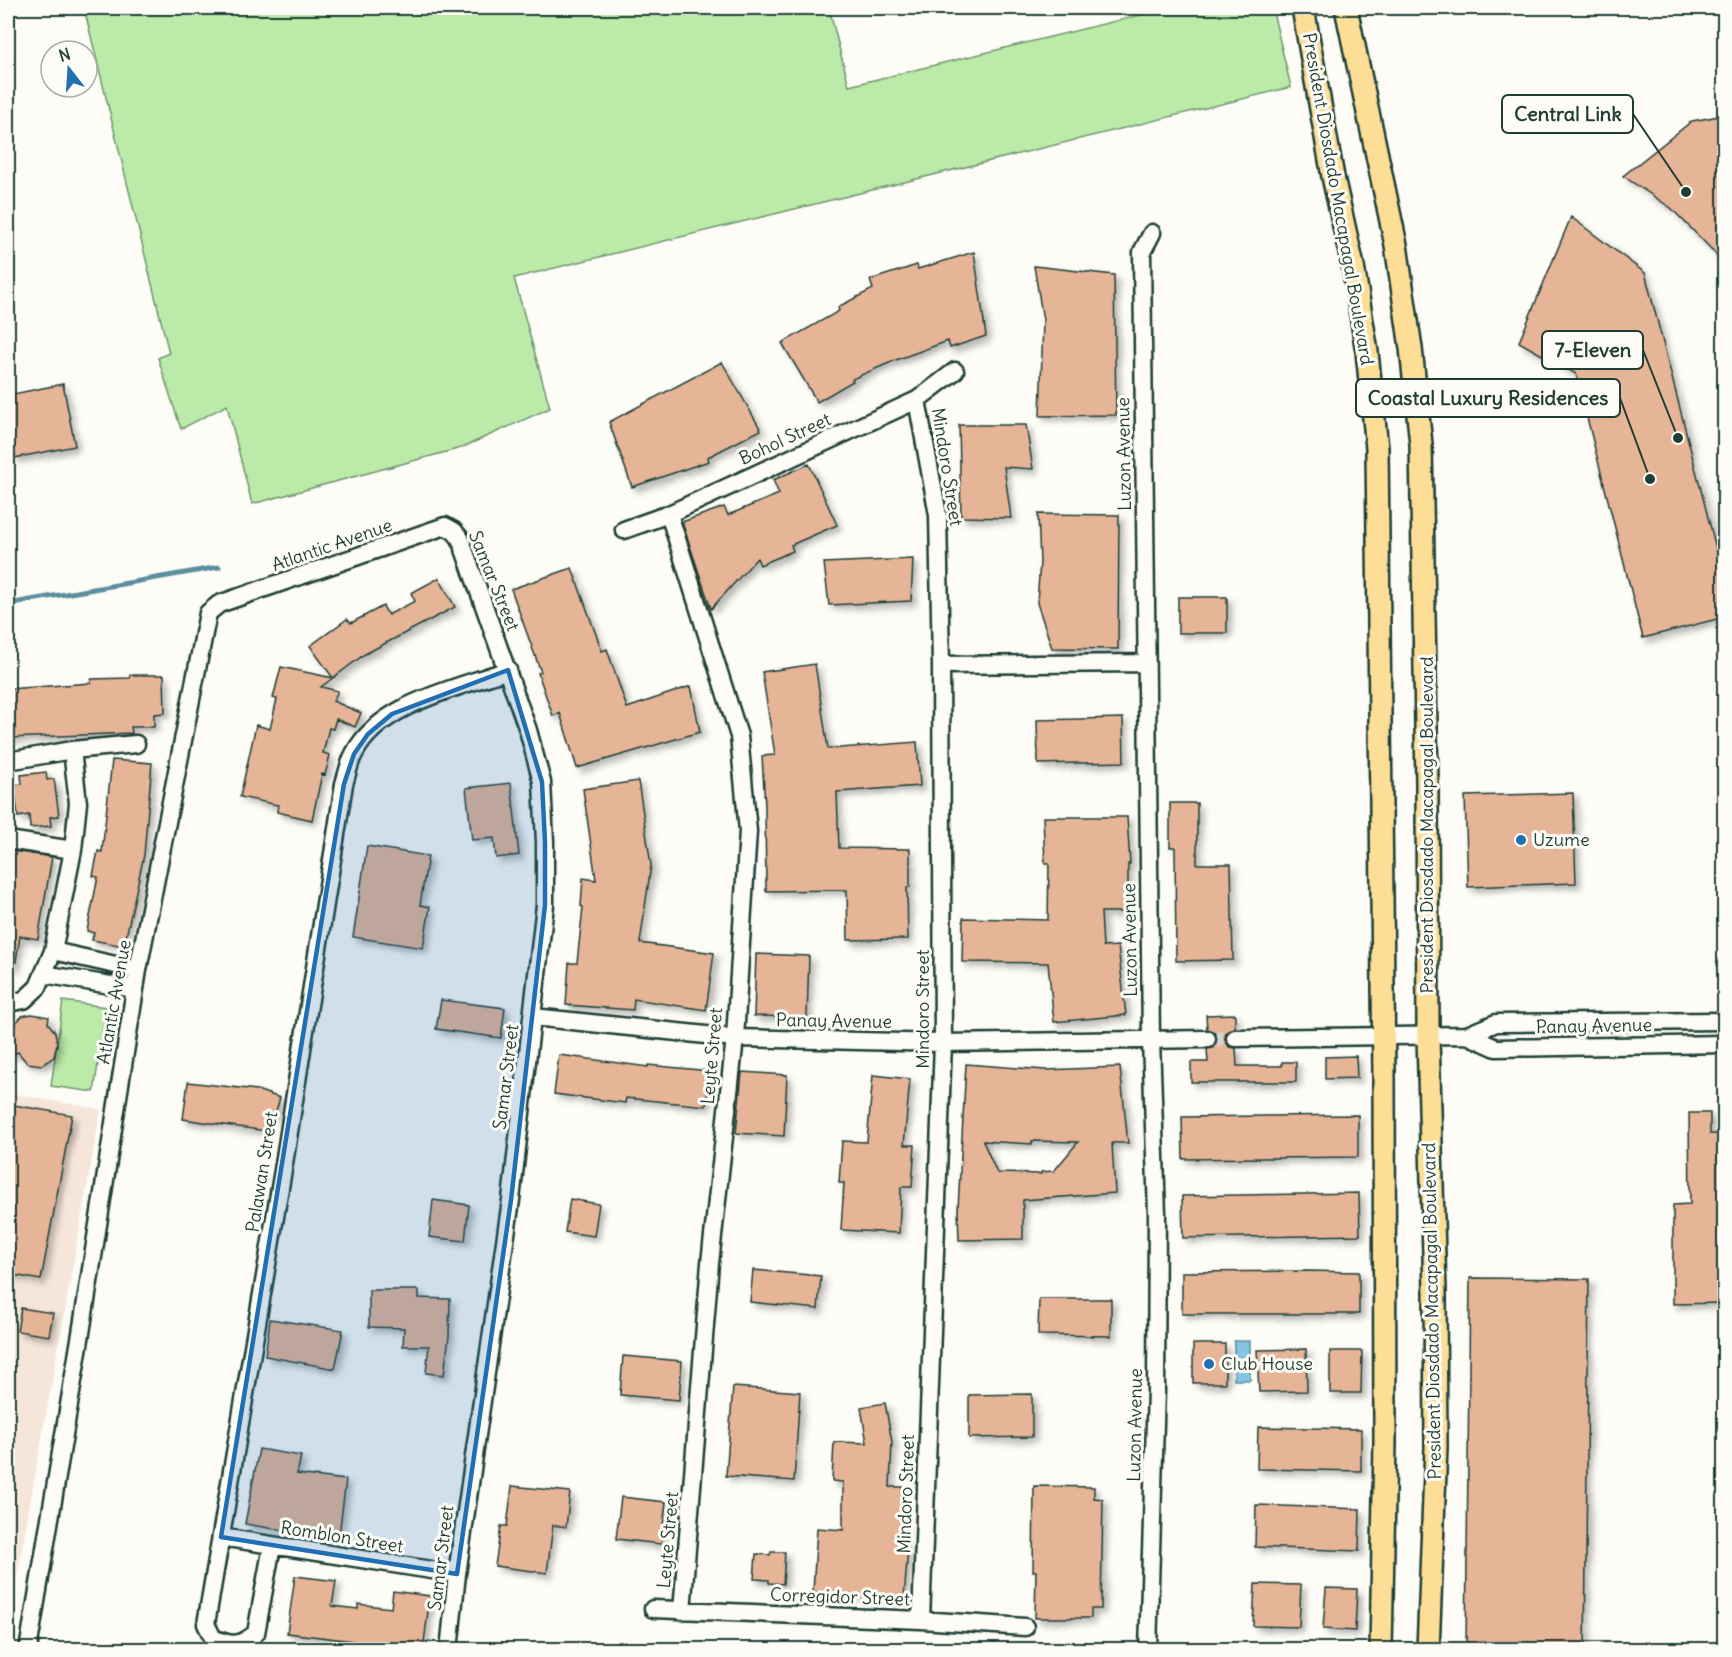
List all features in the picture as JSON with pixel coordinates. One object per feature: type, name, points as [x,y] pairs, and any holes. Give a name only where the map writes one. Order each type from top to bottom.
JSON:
[{"type":"main road","name":"President Diosdado Macapagal Boulevard","points":[[1303,8],[1333,177],[1353,266],[1367,352],[1377,448],[1384,1036],[1385,1442],[1381,1650]]},
{"type":"main road","name":"President Diosdado Macapagal Boulevard","points":[[1346,8],[1396,245],[1411,348],[1420,444],[1427,783],[1428,1036],[1435,1292],[1436,1447],[1428,1650]]},
{"type":"street","name":"Luzon Avenue","points":[[1148,1650],[1156,1378],[1156,1214],[1146,663],[1142,252],[1152,233]]},
{"type":"street","name":"Bohol Street","points":[[624,530],[669,514],[917,400],[955,371]]},
{"type":"street","name":"Mindoro Street","points":[[917,400],[938,515],[943,1043],[921,1620]]},
{"type":"street","name":"Leyte Street","points":[[669,514],[739,736],[747,831],[735,1038],[711,1263],[682,1611]]},
{"type":"street","name":"Samar Street","points":[[445,526],[460,538],[508,670],[542,782],[546,905],[511,1200],[457,1574],[449,1650]]},
{"type":"street","name":"Atlantic Avenue","points":[[28,1650],[138,970],[208,613],[219,604],[445,526]]},
{"type":"street","points":[[941,665],[1146,663]]},
{"type":"street","name":"Palawan Street","points":[[272,1546],[256,1634],[244,1643],[226,1643],[213,1638],[206,1624],[281,1181],[344,784],[354,754],[368,734],[392,714],[417,702],[508,670]]},
{"type":"street","points":[[8,761],[72,750],[136,744]]},
{"type":"street","points":[[8,1003],[24,1000],[38,987],[53,951],[73,850],[78,803],[72,750]]},
{"type":"street","points":[[8,840],[73,850]]},
{"type":"street","points":[[53,951],[138,970]]},
{"type":"street","points":[[43,974],[135,989]]},
{"type":"street","name":"Panay Avenue","points":[[533,1017],[735,1038],[943,1043],[1207,1039]]},
{"type":"street","name":"Panay Avenue","points":[[1235,1038],[1467,1035],[1496,1023],[1725,1022]]},
{"type":"street","name":"Panay Avenue","points":[[1467,1035],[1496,1048],[1725,1044]]},
{"type":"street","name":"Romblon Street","points":[[221,1537],[457,1574]]},
{"type":"street","name":"Corregidor Street","points":[[653,1609],[921,1620],[1025,1627]]},
{"type":"highlighted area","points":[[508,670],[542,782],[545,842],[545,905],[511,1200],[457,1574],[221,1537],[344,784],[354,754],[368,734],[392,714]]},
{"type":"shaded area","points":[[8,1093],[101,1109],[8,1627]]},
{"type":"green space","points":[[84,8],[829,8],[849,86],[1169,8],[1272,8],[1291,87],[514,278],[550,408],[461,448],[252,504],[227,405],[181,429],[158,358],[169,353],[99,69],[99,39],[92,39]]},
{"type":"green space","points":[[63,1001],[106,1007],[94,1092],[51,1086]]},
{"type":"water","points":[[1234,1341],[1250,1341],[1250,1380],[1234,1380]]},
{"type":"building","points":[[1725,115],[1725,267],[1713,251],[1671,208],[1623,176],[1692,121]]},
{"type":"building","points":[[1571,217],[1645,273],[1725,583],[1725,617],[1643,638],[1576,374],[1519,342]]},
{"type":"building","points":[[974,252],[986,336],[950,348],[948,341],[896,360],[852,379],[853,381],[817,402],[782,343],[839,311],[838,307],[873,289],[870,280],[917,265],[918,269]]},
{"type":"building","points":[[1034,266],[1114,275],[1116,415],[1040,416],[1043,320]]},
{"type":"building","points":[[722,362],[761,430],[708,457],[709,461],[632,487],[609,422]]},
{"type":"building","points":[[63,384],[75,446],[14,458],[8,426],[8,395]]},
{"type":"building","points":[[959,425],[1026,425],[1033,469],[1004,467],[1011,518],[961,517]]},
{"type":"building","points":[[809,464],[837,525],[791,545],[793,551],[760,565],[757,558],[711,609],[682,522],[724,507],[728,515],[779,494],[773,480]]},
{"type":"building","points":[[1038,514],[1119,515],[1118,649],[1052,648],[1037,603],[1040,562]]},
{"type":"building","points":[[913,559],[911,601],[829,605],[824,563]]},
{"type":"building","points":[[572,568],[602,651],[607,649],[627,708],[691,686],[700,732],[577,768],[560,713],[553,716],[538,673],[541,672],[511,589]]},
{"type":"building","points":[[439,578],[455,607],[365,654],[333,678],[310,646],[347,619],[351,623],[383,606],[388,615],[415,601],[411,593]]},
{"type":"building","points":[[1178,597],[1227,597],[1227,633],[1178,633]]},
{"type":"building","points":[[815,664],[828,749],[917,742],[920,786],[837,792],[839,848],[910,849],[910,887],[907,887],[908,939],[848,940],[847,890],[766,891],[762,756],[775,755],[762,672]]},
{"type":"building","points":[[281,667],[333,678],[321,687],[338,691],[333,701],[361,713],[355,727],[336,719],[333,729],[329,728],[323,753],[330,755],[325,775],[322,774],[312,820],[277,812],[278,805],[240,797],[256,725],[270,729],[277,699],[273,698]]},
{"type":"building","points":[[130,675],[164,675],[165,713],[154,714],[154,727],[131,727],[132,733],[9,738],[8,689],[91,683],[91,679],[130,678]]},
{"type":"building","points":[[1123,718],[1124,762],[1038,764],[1037,720]]},
{"type":"building","points":[[112,760],[152,763],[144,855],[124,946],[92,940],[94,933],[87,931],[98,877],[93,876],[98,851],[102,852]]},
{"type":"building","points":[[46,772],[47,780],[54,779],[59,816],[50,817],[51,826],[30,828],[29,815],[18,817],[14,785],[22,784],[21,775]]},
{"type":"building","points":[[638,781],[651,865],[640,943],[714,953],[706,1010],[634,999],[633,1010],[566,1005],[569,963],[577,963],[583,907],[581,906],[583,878],[596,880],[583,789]]},
{"type":"building","points":[[511,783],[519,855],[496,858],[494,838],[472,840],[466,788]]},
{"type":"building","name":"Uzume","points":[[1573,793],[1576,883],[1468,887],[1465,796]]},
{"type":"building","points":[[1170,803],[1197,803],[1197,864],[1231,864],[1233,960],[1176,961],[1175,847],[1170,847]]},
{"type":"building","points":[[1043,817],[1127,817],[1130,864],[1128,864],[1128,912],[1101,912],[1103,947],[1118,946],[1126,1015],[1054,1022],[1048,963],[962,962],[963,918],[1048,920],[1049,863],[1045,863]]},
{"type":"building","points":[[367,846],[428,856],[420,905],[430,907],[423,948],[353,937]]},
{"type":"building","points":[[13,851],[52,857],[38,939],[20,936],[15,968],[8,967],[8,888]]},
{"type":"building","points":[[756,954],[809,956],[807,1017],[754,1016]]},
{"type":"building","points":[[441,1000],[505,1008],[501,1038],[436,1029]]},
{"type":"building","points":[[32,1014],[49,1017],[48,1023],[55,1032],[57,1044],[54,1057],[42,1065],[27,1063],[18,1052],[8,1055],[12,1027],[22,1016]]},
{"type":"building","points":[[1235,1014],[1235,1028],[1226,1032],[1225,1039],[1229,1047],[1236,1048],[1237,1066],[1282,1066],[1282,1062],[1296,1062],[1296,1082],[1191,1082],[1191,1062],[1208,1062],[1207,1049],[1213,1048],[1217,1039],[1216,1033],[1207,1029],[1206,1015]]},
{"type":"building","points":[[559,1055],[648,1067],[648,1065],[710,1071],[706,1106],[626,1098],[625,1103],[554,1094]]},
{"type":"building","points":[[1356,1056],[1357,1078],[1325,1079],[1325,1057]]},
{"type":"building","points":[[966,1064],[1045,1070],[1120,1067],[1128,1143],[1112,1143],[1115,1193],[1023,1200],[1023,1239],[959,1240],[958,1209]],"holes":[[[983,1141],[1032,1144],[1032,1141],[1078,1142],[1054,1171],[1041,1172],[1041,1174],[997,1173]]]},
{"type":"building","points":[[742,1072],[787,1075],[784,1136],[736,1133]]},
{"type":"building","points":[[873,1075],[910,1079],[904,1145],[915,1145],[912,1187],[901,1187],[899,1233],[841,1230],[844,1183],[839,1183],[842,1141],[867,1142]]},
{"type":"building","points":[[188,1082],[257,1090],[280,1098],[274,1117],[267,1117],[266,1131],[183,1119]]},
{"type":"building","points":[[8,1104],[72,1115],[41,1280],[8,1274]]},
{"type":"building","points":[[1689,1113],[1710,1113],[1710,1134],[1725,1134],[1725,1303],[1673,1304],[1673,1205],[1690,1204]]},
{"type":"building","points":[[1358,1115],[1358,1157],[1183,1159],[1182,1117]]},
{"type":"building","points":[[1359,1193],[1360,1235],[1183,1238],[1182,1196]]},
{"type":"building","points":[[570,1199],[599,1204],[594,1236],[565,1232]]},
{"type":"building","points":[[433,1200],[469,1205],[465,1241],[429,1237]]},
{"type":"building","points":[[753,1270],[821,1276],[818,1309],[750,1302]]},
{"type":"building","points":[[1182,1272],[1359,1272],[1359,1314],[1182,1314]]},
{"type":"building","points":[[1470,1278],[1589,1279],[1585,1650],[1466,1650]]},
{"type":"building","points":[[369,1290],[419,1290],[419,1298],[450,1299],[449,1336],[444,1375],[426,1373],[429,1346],[403,1346],[404,1328],[369,1327]]},
{"type":"building","points":[[1039,1299],[1111,1299],[1111,1336],[1038,1335]]},
{"type":"building","points":[[21,1308],[53,1313],[49,1336],[17,1331]]},
{"type":"building","points":[[270,1319],[343,1330],[335,1369],[265,1356]]},
{"type":"building","name":"Club House","points":[[1193,1344],[1225,1344],[1225,1383],[1193,1383]]},
{"type":"building","points":[[1306,1349],[1307,1391],[1259,1392],[1257,1350]]},
{"type":"building","points":[[1330,1351],[1362,1351],[1361,1393],[1330,1393]]},
{"type":"building","points":[[623,1356],[682,1361],[679,1400],[620,1395]]},
{"type":"building","points":[[733,1387],[800,1392],[794,1481],[726,1476]]},
{"type":"building","points":[[1032,1394],[1032,1437],[969,1438],[969,1395]]},
{"type":"building","points":[[885,1403],[892,1442],[890,1487],[902,1487],[902,1547],[908,1548],[904,1599],[813,1592],[817,1528],[843,1530],[843,1482],[832,1481],[834,1442],[867,1443],[861,1407]]},
{"type":"building","points":[[1258,1427],[1361,1429],[1361,1471],[1257,1469]]},
{"type":"building","points":[[259,1449],[301,1456],[297,1474],[346,1480],[339,1535],[287,1531],[245,1524]]},
{"type":"building","points":[[512,1486],[570,1492],[566,1527],[553,1525],[547,1573],[495,1566],[501,1526],[507,1526]]},
{"type":"building","points":[[1034,1486],[1094,1487],[1094,1498],[1103,1499],[1101,1609],[1091,1609],[1091,1618],[1035,1618]]},
{"type":"building","points":[[621,1497],[666,1502],[661,1544],[616,1539]]},
{"type":"building","points":[[1256,1505],[1360,1509],[1359,1551],[1255,1547]]},
{"type":"building","points":[[771,1552],[785,1552],[783,1584],[754,1579],[756,1554],[770,1555]]},
{"type":"building","points":[[295,1576],[336,1581],[332,1606],[358,1609],[358,1604],[391,1608],[393,1591],[430,1596],[423,1650],[389,1650],[353,1644],[353,1641],[287,1633]]},
{"type":"building","points":[[1255,1584],[1301,1585],[1299,1627],[1253,1626]]},
{"type":"building","points":[[1326,1588],[1357,1589],[1355,1631],[1323,1629]]},
{"type":"waterway","points":[[8,604],[219,567]]},
{"type":"tunnel","points":[[1207,1039],[1235,1038]]},
{"type":"place","name":"Central Link","points":[[1686,192]]},
{"type":"place","name":"7-Eleven","points":[[1678,438]]},
{"type":"place","name":"Coastal Luxury Residences","points":[[1650,479]]},
{"type":"place","name":"Uzume","points":[[1521,840]]},
{"type":"place","name":"Club House","points":[[1209,1364]]}]
